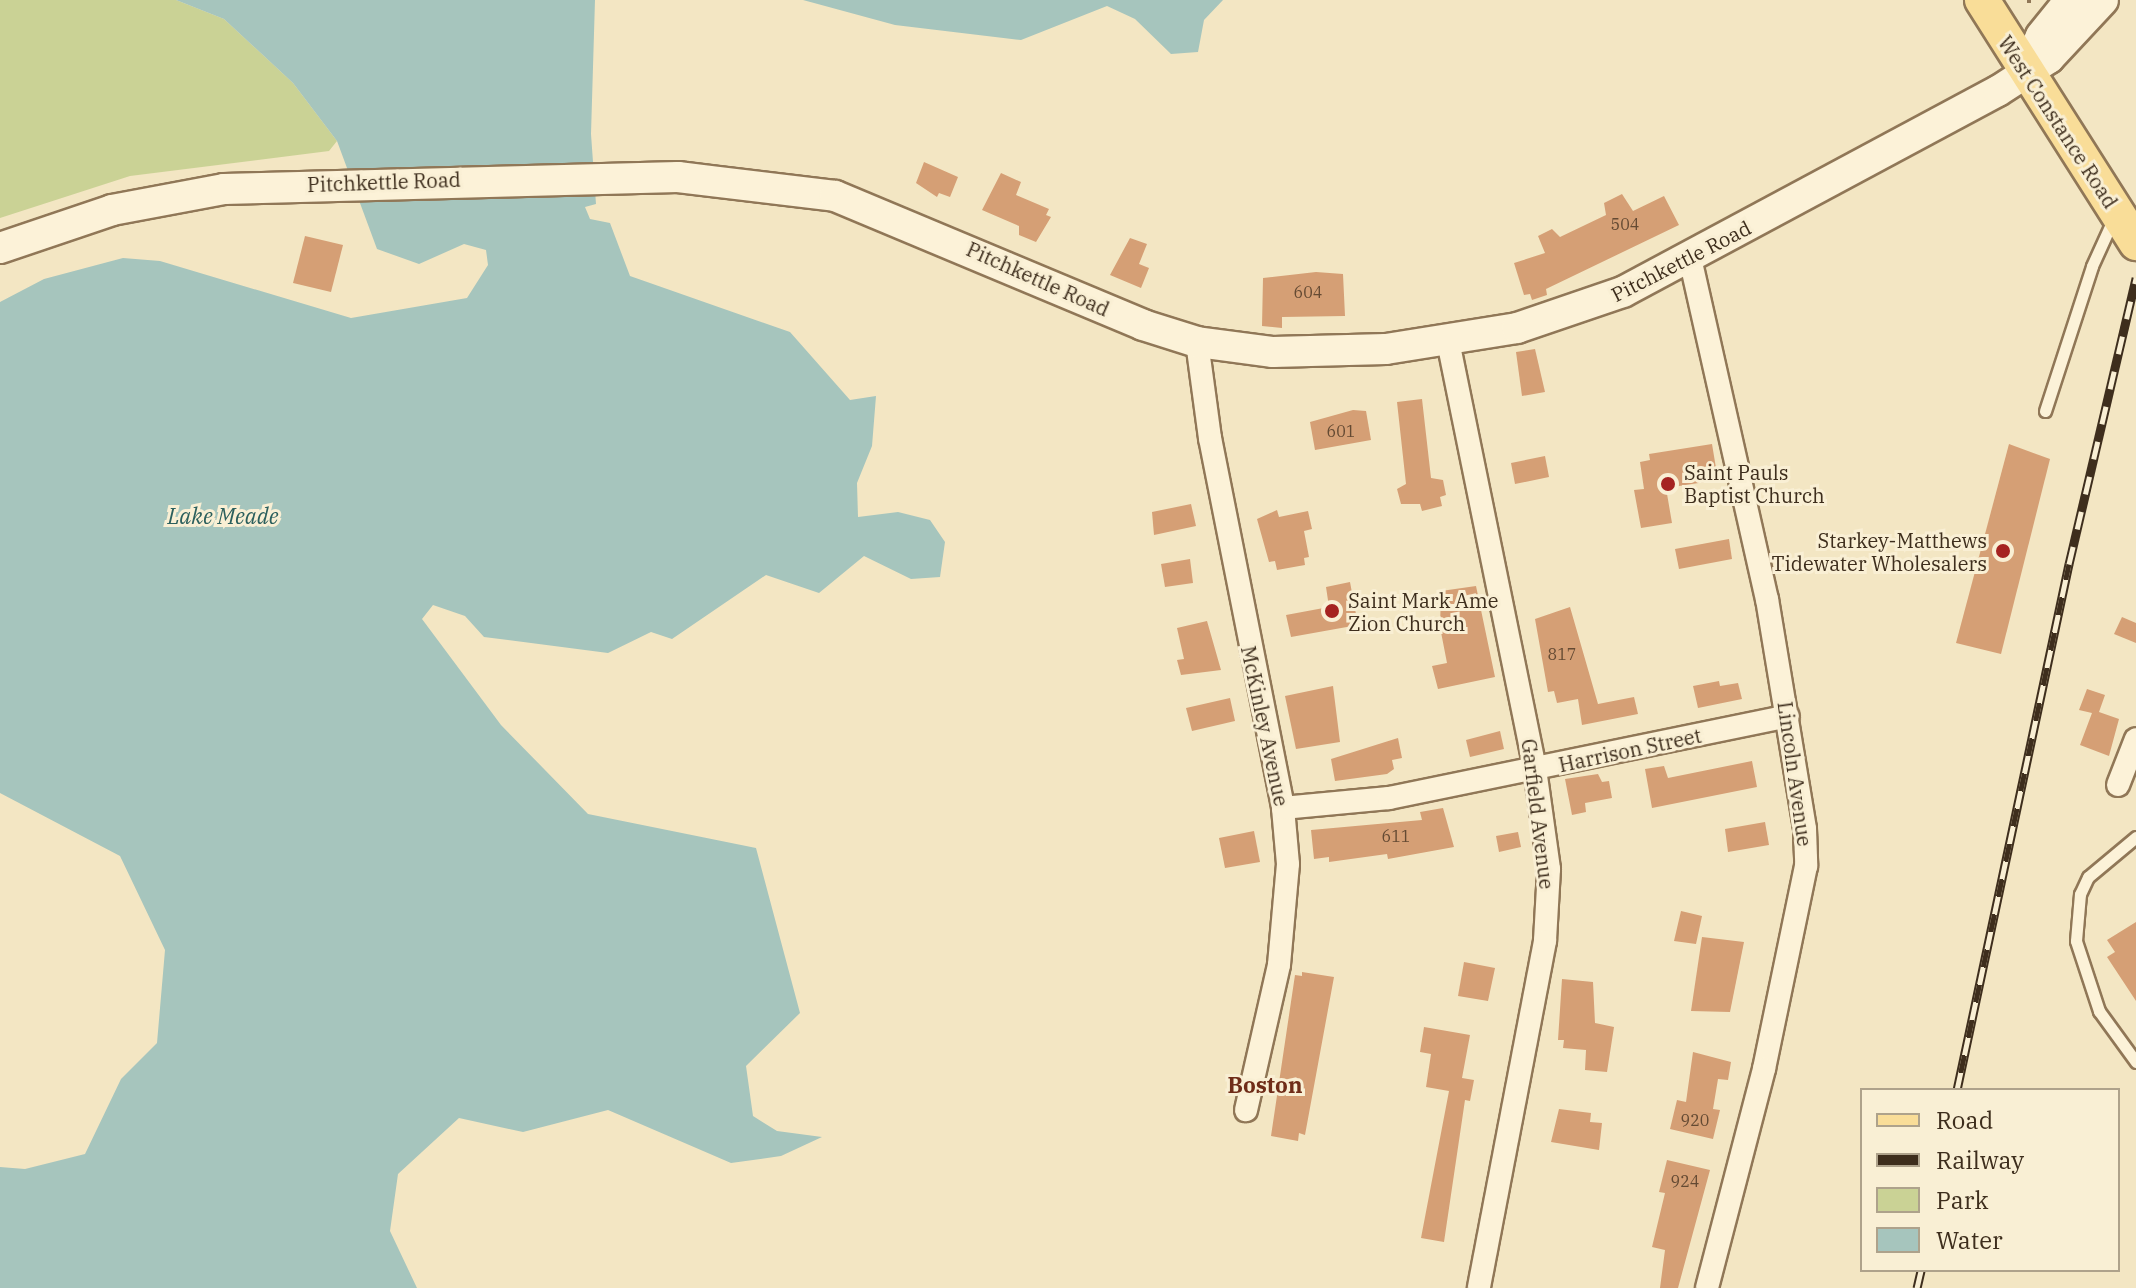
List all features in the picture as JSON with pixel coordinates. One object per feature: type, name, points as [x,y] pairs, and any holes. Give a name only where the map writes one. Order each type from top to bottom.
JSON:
[{"type":"main road","name":"West Constance Road","points":[[1982,0],[2011,80],[2116,212],[2136,243]]},
{"type":"main road","points":[[2011,80],[2070,0]]},
{"type":"main road","name":"Pitchkettle Road","points":[[0,248],[162,199],[224,189],[605,175],[750,182],[835,196],[1143,325],[1197,342],[1273,352],[1448,341],[1567,314],[1690,258],[2049,58],[2103,0]]},
{"type":"street","name":"Lincoln Avenue","points":[[1690,258],[1788,716],[1805,829],[1802,903],[1707,1288]]},
{"type":"street","name":"Garfield Avenue","points":[[1448,341],[1535,769],[1549,909],[1479,1288]]},
{"type":"street","name":"McKinley Avenue","points":[[1197,342],[1216,468],[1283,808],[1286,915],[1246,1110]]},
{"type":"street","name":"Harrison Street","points":[[1283,808],[1389,798],[1788,716]]},
{"type":"street","points":[[2118,785],[2136,739]]},
{"type":"lane","points":[[2045,411],[2092,266],[2116,212]]},
{"type":"lane","points":[[2136,837],[2088,877],[2080,894],[2076,941],[2099,1011],[2136,1062]]},
{"type":"green space","points":[[0,0],[176,0],[224,19],[293,83],[337,141],[329,151],[130,176],[0,218]]},
{"type":"water","name":"Lake Meade","points":[[176,0],[595,0],[591,134],[596,204],[585,207],[590,219],[610,223],[630,276],[790,332],[850,400],[876,396],[872,446],[857,483],[858,517],[898,512],[930,520],[945,542],[940,577],[911,579],[864,556],[819,593],[766,575],[672,639],[651,632],[608,653],[484,637],[465,616],[433,605],[422,619],[501,725],[588,814],[756,848],[800,1013],[746,1066],[753,1116],[777,1131],[822,1137],[781,1156],[731,1163],[608,1110],[523,1132],[459,1118],[398,1174],[390,1231],[417,1288],[0,1288],[0,1167],[25,1169],[85,1154],[121,1079],[157,1043],[165,950],[120,856],[0,793],[0,302],[44,279],[123,258],[160,261],[351,318],[467,298],[488,265],[486,250],[464,244],[419,264],[377,249],[337,141],[293,83],[224,19]]},
{"type":"water","points":[[803,0],[1223,0],[1204,20],[1198,52],[1171,54],[1135,19],[1107,6],[1021,40],[895,25]]},
{"type":"building","points":[[924,162],[958,177],[950,197],[939,193],[937,197],[916,183]]},
{"type":"building","points":[[1001,173],[1021,182],[1016,195],[1049,209],[1046,215],[1051,217],[1036,242],[1019,235],[1019,226],[982,210]]},
{"type":"building","points":[[1622,194],[1633,211],[1664,196],[1679,225],[1546,289],[1547,295],[1532,300],[1530,294],[1524,295],[1514,263],[1545,253],[1538,236],[1552,229],[1560,237],[1606,215],[1604,203]]},
{"type":"building","points":[[305,236],[343,245],[331,292],[293,283]]},
{"type":"building","points":[[1130,238],[1147,244],[1139,264],[1149,268],[1141,288],[1110,275]]},
{"type":"building","points":[[1316,272],[1343,274],[1345,316],[1282,317],[1282,328],[1262,326],[1263,278]]},
{"type":"building","points":[[1535,349],[1545,392],[1522,396],[1516,352]]},
{"type":"building","points":[[1422,399],[1431,478],[1443,480],[1446,495],[1440,497],[1442,506],[1422,511],[1420,504],[1401,504],[1397,489],[1406,484],[1397,402]]},
{"type":"building","points":[[1353,410],[1366,411],[1371,440],[1315,450],[1310,422]]},
{"type":"building","name":"Saint Pauls Baptist Church","points":[[1712,444],[1718,480],[1666,488],[1672,523],[1641,528],[1634,490],[1644,489],[1640,462],[1650,460],[1649,454]]},
{"type":"building","name":"Starkey-Matthews Tidewater Wholesalers","points":[[2009,444],[2050,459],[2001,654],[1956,643]]},
{"type":"building","points":[[1545,456],[1549,477],[1515,484],[1511,463]]},
{"type":"building","points":[[1191,504],[1196,526],[1154,535],[1152,512]]},
{"type":"building","points":[[1277,510],[1279,517],[1308,511],[1312,529],[1304,531],[1309,557],[1304,558],[1305,565],[1277,570],[1275,561],[1269,562],[1257,519]]},
{"type":"building","points":[[1729,539],[1732,559],[1679,569],[1675,549]]},
{"type":"building","points":[[1190,559],[1193,583],[1165,587],[1161,564]]},
{"type":"building","name":"Saint Mark Ame Zion Church","points":[[1350,582],[1358,625],[1291,637],[1286,615],[1329,607],[1326,587]]},
{"type":"building","points":[[1476,586],[1495,677],[1438,689],[1432,666],[1447,663],[1440,627],[1441,591]]},
{"type":"building","points":[[1570,607],[1598,704],[1634,697],[1638,714],[1582,725],[1578,699],[1557,703],[1554,691],[1548,692],[1535,619]]},
{"type":"building","points":[[2122,617],[2136,623],[2136,643],[2114,634]]},
{"type":"building","points":[[1207,621],[1221,670],[1181,675],[1177,660],[1184,659],[1177,628]]},
{"type":"building","points":[[1719,681],[1720,686],[1738,683],[1742,699],[1698,708],[1693,686]]},
{"type":"building","points":[[1333,686],[1340,742],[1296,749],[1285,696]]},
{"type":"building","points":[[2087,689],[2105,695],[2099,712],[2119,719],[2109,756],[2080,745],[2092,713],[2079,710]]},
{"type":"building","points":[[1230,698],[1235,721],[1192,731],[1186,708]]},
{"type":"building","points":[[1500,731],[1504,749],[1470,757],[1466,740]]},
{"type":"building","points":[[1398,738],[1402,758],[1392,760],[1394,769],[1387,774],[1335,781],[1331,759]]},
{"type":"building","points":[[1752,761],[1757,787],[1652,808],[1645,769],[1664,766],[1668,778]]},
{"type":"building","points":[[1598,774],[1602,782],[1609,781],[1612,798],[1585,803],[1586,812],[1572,815],[1565,779]]},
{"type":"building","points":[[1443,808],[1454,847],[1388,859],[1387,854],[1329,862],[1329,857],[1314,859],[1311,830],[1422,820],[1420,812]]},
{"type":"building","points":[[1765,822],[1769,845],[1728,852],[1725,829]]},
{"type":"building","points":[[1254,831],[1260,862],[1225,868],[1219,838]]},
{"type":"building","points":[[1518,832],[1521,847],[1499,852],[1496,836]]},
{"type":"building","points":[[1681,911],[1702,916],[1696,944],[1674,941]]},
{"type":"building","points":[[2136,922],[2136,1001],[2107,957],[2115,952],[2107,940]]},
{"type":"building","points":[[1702,937],[1744,942],[1730,1012],[1691,1011]]},
{"type":"building","points":[[1464,962],[1495,968],[1488,1001],[1458,996]]},
{"type":"building","points":[[1302,972],[1334,977],[1305,1135],[1299,1133],[1298,1141],[1271,1136],[1295,975],[1302,976]]},
{"type":"building","points":[[1562,979],[1593,982],[1595,1023],[1614,1027],[1607,1072],[1585,1070],[1586,1050],[1563,1048],[1564,1040],[1558,1040]]},
{"type":"building","points":[[1424,1027],[1470,1035],[1462,1078],[1474,1080],[1470,1101],[1465,1100],[1444,1242],[1421,1238],[1449,1091],[1426,1087],[1431,1054],[1420,1052]]},
{"type":"building","points":[[1693,1052],[1731,1062],[1728,1080],[1718,1079],[1713,1109],[1720,1110],[1713,1139],[1670,1129],[1677,1100],[1686,1102]]},
{"type":"building","points":[[1559,1109],[1591,1113],[1590,1122],[1602,1123],[1599,1150],[1551,1142]]},
{"type":"building","points":[[1667,1160],[1710,1170],[1678,1288],[1660,1288],[1665,1250],[1652,1247],[1665,1193],[1659,1192]]},
{"type":"railway","points":[[1957,1088],[2069,564],[2136,278]]},
{"type":"railway","points":[[1917,1288],[1921,1272]]},
{"type":"place","name":"Saint Pauls Baptist Church","points":[[1668,484]]},
{"type":"place","name":"Starkey-Matthews Tidewater Wholesalers","points":[[2003,551]]},
{"type":"place","name":"Saint Mark Ame Zion Church","points":[[1332,611]]},
{"type":"district","name":"Boston","points":[[1265,1085]]}]
